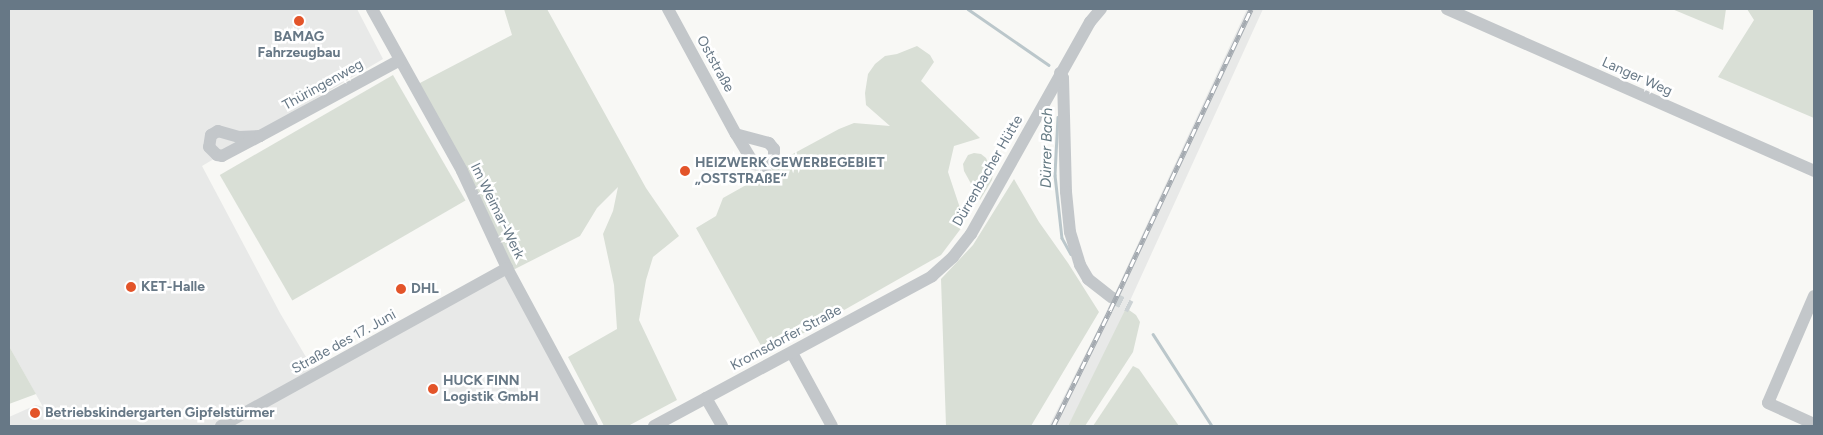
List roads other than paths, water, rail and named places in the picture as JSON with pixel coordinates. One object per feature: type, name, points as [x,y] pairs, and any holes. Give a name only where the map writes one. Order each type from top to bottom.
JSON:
[{"type":"street","name":"Im Weimar-Werk","points":[[372,9],[462,171],[507,268],[592,426]]},
{"type":"street","name":"Oststraße","points":[[668,9],[736,134]]},
{"type":"street","name":"Dürrenbacher Hütte","points":[[932,276],[954,257],[971,234],[1090,22],[1101,9]]},
{"type":"street","name":"Langer Weg","points":[[1447,9],[1814,171]]},
{"type":"street","name":"Thüringenweg","points":[[260,136],[400,60]]},
{"type":"street","points":[[1060,74],[1063,78],[1066,192],[1070,232],[1080,265],[1088,279],[1112,297]]},
{"type":"street","name":"Straße des 17. Juni","points":[[221,426],[507,268]]},
{"type":"street","name":"Kromsdorfer Straße","points":[[654,426],[932,276]]},
{"type":"street","points":[[1814,296],[1768,403],[1814,424]]},
{"type":"street","points":[[792,353],[832,426]]},
{"type":"street","points":[[706,398],[722,426]]},
{"type":"waterway","name":"Dürrer Bach","points":[[968,9],[1049,65]]},
{"type":"waterway","name":"Dürrer Bach","points":[[1058,117],[1055,175],[1062,238],[1071,254]]},
{"type":"waterway","name":"Dürrer Bach","points":[[1153,334],[1212,426]]},
{"type":"tunnel","points":[[1111,297],[1131,307]]},
{"type":"railway","points":[[1053,426],[1110,310],[1251,9]]},
{"type":"place","name":"BAMAG Fahrzeugbau","points":[[299,21]]},
{"type":"place","name":"HEIZWERK GEWERBEGEBIET „OSTSTRAßE“","points":[[685,171]]},
{"type":"place","name":"KET-Halle","points":[[131,287]]},
{"type":"place","name":"DHL","points":[[401,289]]},
{"type":"place","name":"HUCK FINN Logistik GmbH","points":[[433,389]]},
{"type":"place","name":"Betriebskindergarten Gipfelstürmer","points":[[35,413]]}]
